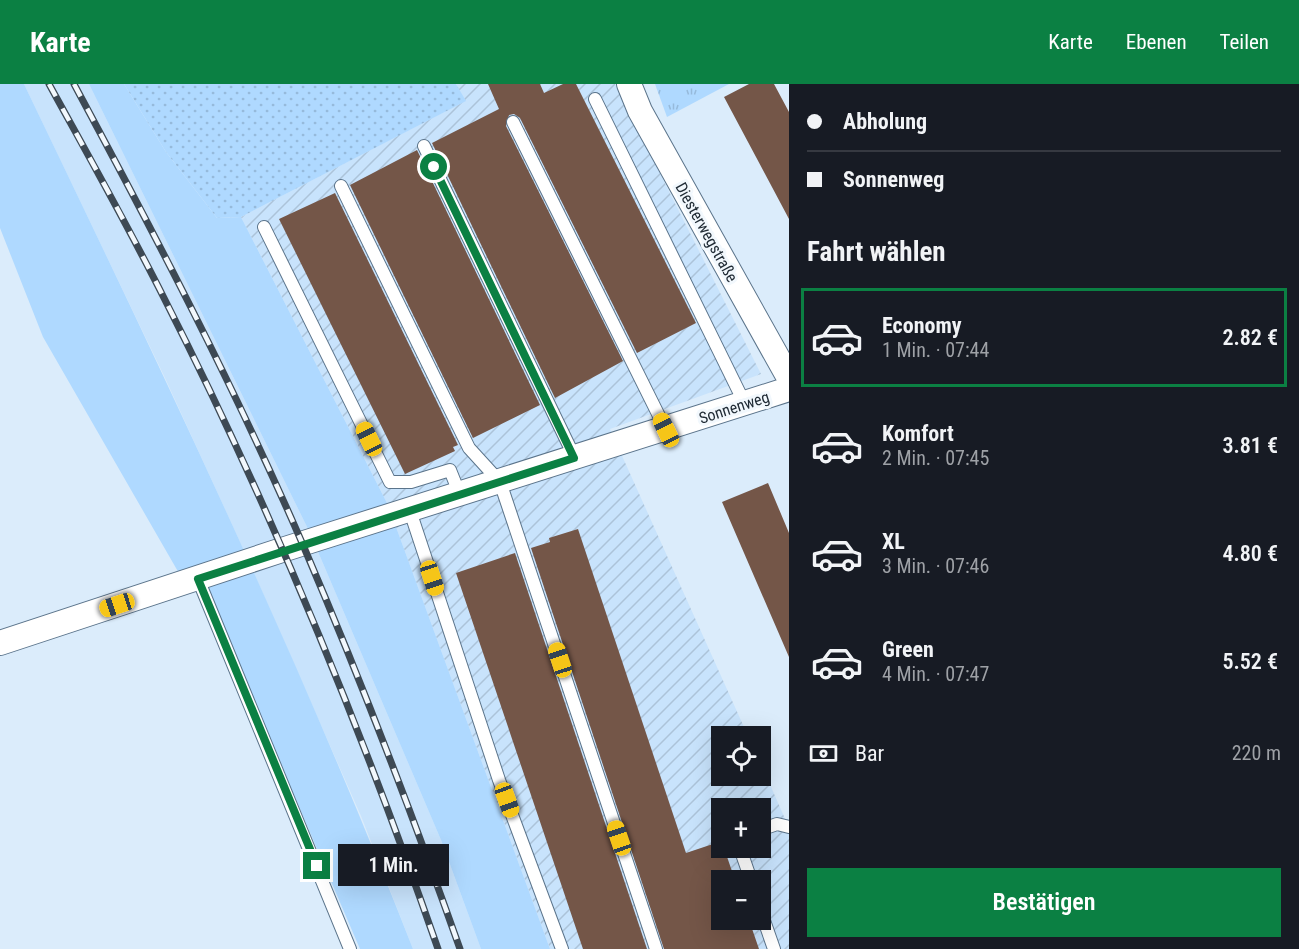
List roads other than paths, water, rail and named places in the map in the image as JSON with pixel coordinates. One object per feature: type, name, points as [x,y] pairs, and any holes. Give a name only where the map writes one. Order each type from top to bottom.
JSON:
[{"type":"street","name":"Diesterwegstraße","points":[[629,84],[640,111],[789,378]]},
{"type":"street","name":"Sonnenweg","points":[[0,644],[789,389]]},
{"type":"lane","points":[[595,99],[745,404]]},
{"type":"lane","points":[[513,122],[666,430]]},
{"type":"lane","points":[[424,146],[574,458]]},
{"type":"lane","points":[[341,186],[469,448],[500,482],[656,949]]},
{"type":"lane","points":[[264,227],[390,482],[411,482],[450,470],[460,495]]},
{"type":"lane","points":[[410,511],[499,780],[562,949]]},
{"type":"lane","points":[[198,579],[350,949]]},
{"type":"lane","points":[[771,826],[777,824],[789,827]]},
{"type":"lane","points":[[767,930],[774,949]]},
{"type":"railway","points":[[49,84],[164,298],[241,457],[346,701],[438,949]]},
{"type":"railway","points":[[74,84],[193,312],[277,486],[365,695],[460,949]]}]
